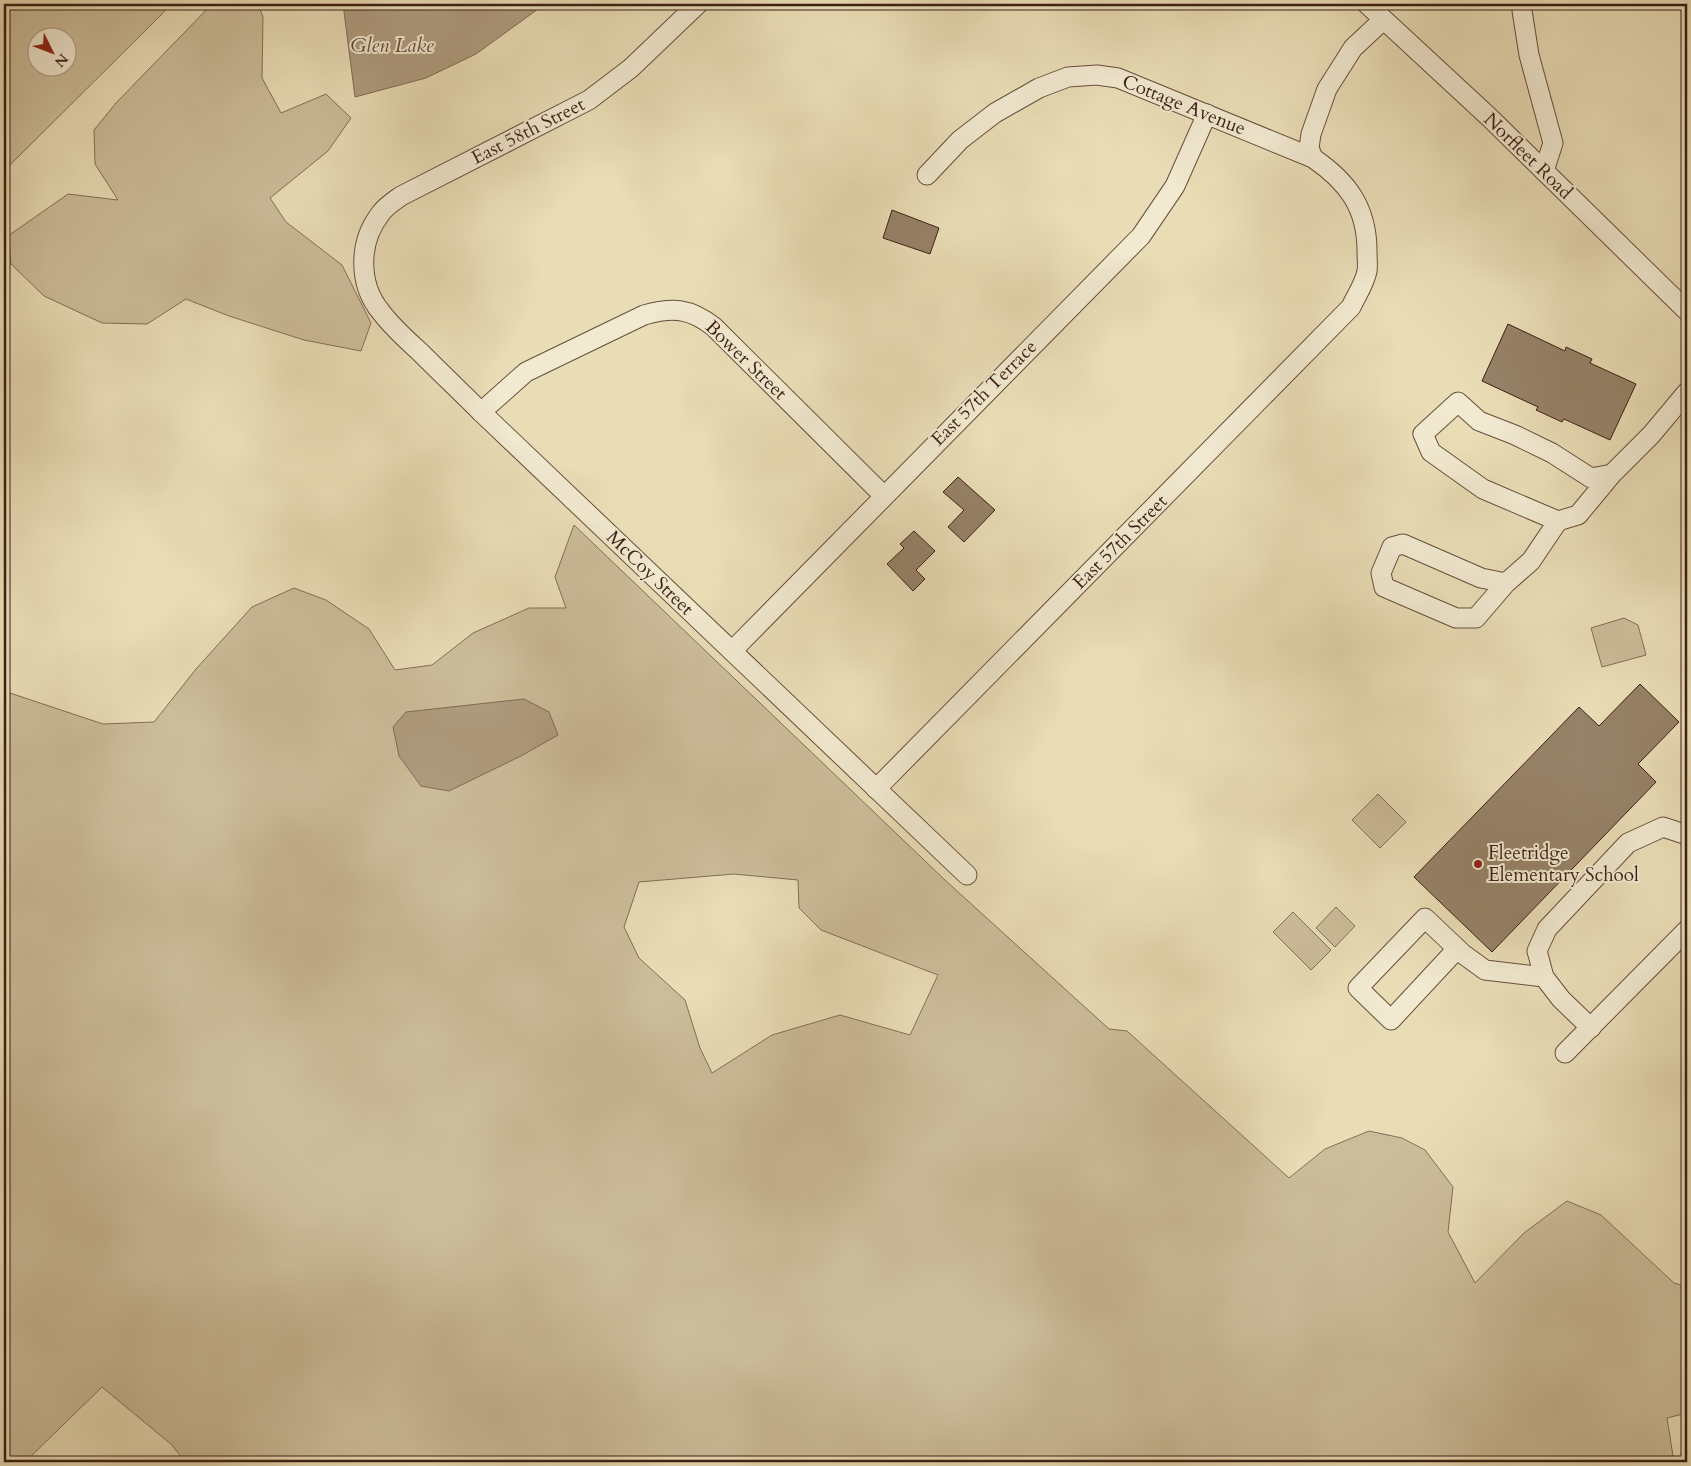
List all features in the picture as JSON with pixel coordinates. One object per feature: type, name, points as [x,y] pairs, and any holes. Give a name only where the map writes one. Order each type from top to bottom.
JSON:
[{"type":"street","name":"East 58th Street","points":[[364,254],[371,228],[381,212],[401,196],[589,100],[631,68],[698,4]]},
{"type":"street","name":"Norfleet Road","points":[[1366,4],[1489,117],[1686,308]]},
{"type":"street","points":[[1521,4],[1529,55],[1553,142],[1544,171]]},
{"type":"street","points":[[1314,158],[1309,148],[1311,134],[1327,89],[1354,48],[1383,20]]},
{"type":"street","name":"Cottage Avenue","points":[[927,175],[960,140],[995,113],[1039,88],[1068,77],[1097,74],[1118,78],[1314,158],[1332,171],[1359,206],[1367,233],[1367,272],[1358,291]]},
{"type":"street","name":"East 57th Terrace","points":[[732,651],[883,495],[1140,236],[1175,186],[1207,114]]},
{"type":"street","name":"McCoy Street","points":[[364,254],[363,270],[370,295],[380,312],[481,412],[967,875]]},
{"type":"street","name":"East 57th Street","points":[[876,789],[1352,307],[1358,291]]},
{"type":"street","name":"Bower Street","points":[[481,412],[526,372],[644,315],[664,310],[685,311],[704,318],[714,326],[883,495]]},
{"type":"street","points":[[1612,474],[1591,478],[1552,453],[1479,421],[1458,402],[1423,434],[1431,452],[1483,490],[1558,521],[1578,515],[1612,474],[1651,435],[1687,392]]},
{"type":"street","points":[[1506,583],[1481,578],[1403,544],[1392,547],[1381,574],[1384,587],[1456,618],[1476,618],[1506,583],[1531,561],[1558,521]]},
{"type":"street","points":[[1591,1028],[1560,999],[1544,977],[1537,951],[1547,928],[1628,843],[1663,827],[1687,835]]},
{"type":"street","points":[[1457,949],[1391,1020],[1358,988],[1425,918],[1457,949],[1486,970],[1544,977]]},
{"type":"street","points":[[1566,1053],[1687,930]]},
{"type":"shaded area","points":[[4,4],[170,4],[4,171]]},
{"type":"shaded area","points":[[212,4],[258,4],[263,17],[262,78],[281,113],[326,94],[351,118],[328,151],[270,198],[286,222],[342,265],[371,323],[361,351],[304,340],[229,316],[186,299],[147,324],[102,323],[44,296],[11,264],[8,236],[68,194],[118,200],[95,164],[94,130],[116,103]]},
{"type":"shaded area","points":[[574,525],[946,881],[1109,1029],[1127,1031],[1289,1178],[1325,1149],[1369,1131],[1402,1138],[1425,1150],[1453,1187],[1448,1232],[1475,1283],[1524,1233],[1567,1201],[1601,1215],[1674,1283],[1687,1287],[1687,1413],[1667,1418],[1674,1462],[185,1462],[172,1445],[102,1387],[25,1462],[4,1462],[4,691],[103,724],[154,722],[196,669],[252,607],[294,588],[326,600],[369,629],[395,670],[432,665],[473,633],[529,608],[566,608],[555,577]],"holes":[[[734,874],[798,880],[799,908],[821,930],[938,975],[910,1035],[840,1015],[772,1035],[712,1073],[700,1048],[685,1000],[639,958],[624,927],[639,882]]]},
{"type":"shaded area","points":[[1624,618],[1638,625],[1646,655],[1602,667],[1591,628]]},
{"type":"shaded area","points":[[1378,794],[1406,822],[1380,848],[1352,820]]},
{"type":"shaded area","points":[[1336,907],[1355,926],[1335,947],[1316,928]]},
{"type":"shaded area","points":[[1293,912],[1331,950],[1311,970],[1273,932]]},
{"type":"water","name":"Glen Lake","points":[[343,4],[545,4],[476,54],[426,78],[355,97]]},
{"type":"water","points":[[524,699],[549,712],[558,735],[521,756],[449,791],[421,786],[399,756],[393,727],[406,712]]},
{"type":"building","points":[[892,210],[939,228],[930,254],[883,238]]},
{"type":"building","points":[[1508,324],[1565,351],[1566,347],[1592,359],[1590,363],[1636,384],[1610,440],[1564,419],[1562,422],[1536,410],[1538,407],[1482,381]]},
{"type":"building","points":[[958,477],[995,510],[964,542],[948,527],[964,510],[943,492]]},
{"type":"building","points":[[914,531],[935,551],[916,570],[925,579],[913,591],[887,564],[904,548],[900,544]]},
{"type":"building","points":[[1640,684],[1679,722],[1638,764],[1656,782],[1492,952],[1414,877],[1579,707],[1599,726]]},
{"type":"place","name":"Fleetridge Elementary School","points":[[1478,864]]}]
